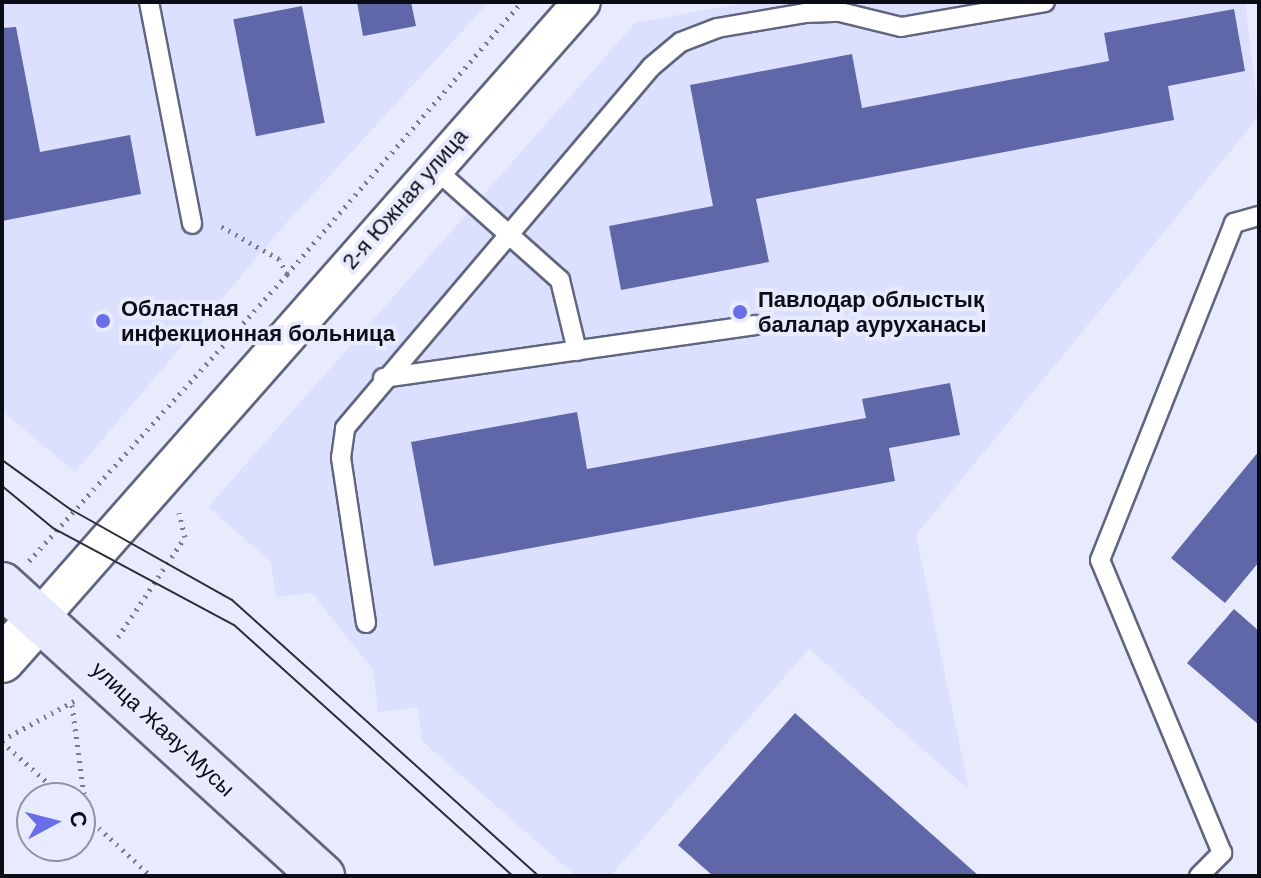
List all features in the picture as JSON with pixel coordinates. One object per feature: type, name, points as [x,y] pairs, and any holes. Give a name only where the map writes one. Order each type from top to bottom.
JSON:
[{"type":"main road","name":"улица Жаяу-Мусы","points":[[17,597],[322,876]]},
{"type":"street","name":"2-я Южная улица","points":[[17,597],[156,484],[582,2]]},
{"type":"street","points":[[2,660],[17,597]]},
{"type":"lane","points":[[149,2],[192,224]]},
{"type":"lane","points":[[366,623],[341,458],[345,428],[383,378],[651,67],[681,42],[805,13],[840,12],[901,27],[1045,2]]},
{"type":"lane","points":[[433,167],[509,231],[560,280],[577,351]]},
{"type":"lane","points":[[1199,876],[1222,853],[1100,560],[1234,223],[1259,216]]},
{"type":"lane","points":[[383,378],[755,325]]},
{"type":"path","points":[[17,597],[117,458],[287,274],[522,2]]},
{"type":"path","points":[[192,224],[215,223],[279,259],[287,274]]},
{"type":"path","points":[[47,782],[2,741],[72,705],[185,537],[175,502],[156,484],[117,458]]},
{"type":"path","points":[[72,705],[82,782]]},
{"type":"path","points":[[96,825],[151,876]]},
{"type":"shaded area","name":"Областная инфекционная больница","points":[[2,2],[489,2],[279,231],[75,472],[2,411]]},
{"type":"shaded area","name":"Павлодар облыстық балалар ауруханасы","points":[[748,2],[1245,2],[1259,116],[916,535],[969,790],[809,649],[610,876],[576,876],[422,741],[418,707],[378,712],[373,670],[312,593],[276,597],[271,562],[208,507],[635,23]]},
{"type":"building","points":[[357,2],[411,2],[416,26],[363,36]]},
{"type":"building","points":[[302,6],[325,123],[256,136],[233,19]]},
{"type":"building","points":[[1234,9],[1245,71],[1168,86],[1174,120],[756,199],[769,262],[621,290],[609,226],[713,206],[690,85],[852,54],[862,108],[1109,61],[1104,33]]},
{"type":"building","points":[[16,27],[40,152],[130,135],[141,194],[2,221],[2,28]]},
{"type":"building","points":[[950,383],[960,435],[889,448],[895,481],[434,566],[411,442],[577,412],[587,469],[866,418],[862,399]]},
{"type":"building","points":[[1259,451],[1259,562],[1225,603],[1171,558]]},
{"type":"building","points":[[1234,609],[1259,631],[1259,725],[1187,663]]},
{"type":"building","points":[[795,713],[979,876],[713,876],[678,845]]},
{"type":"tram line","points":[[2,460],[70,509],[232,600],[539,876]]},
{"type":"tram line","points":[[2,486],[53,528],[234,625],[513,876]]},
{"type":"place","name":"Павлодар облыстық балалар ауруханасы","points":[[740,312]]},
{"type":"place","name":"Областная инфекционная больница","points":[[103,321]]}]
